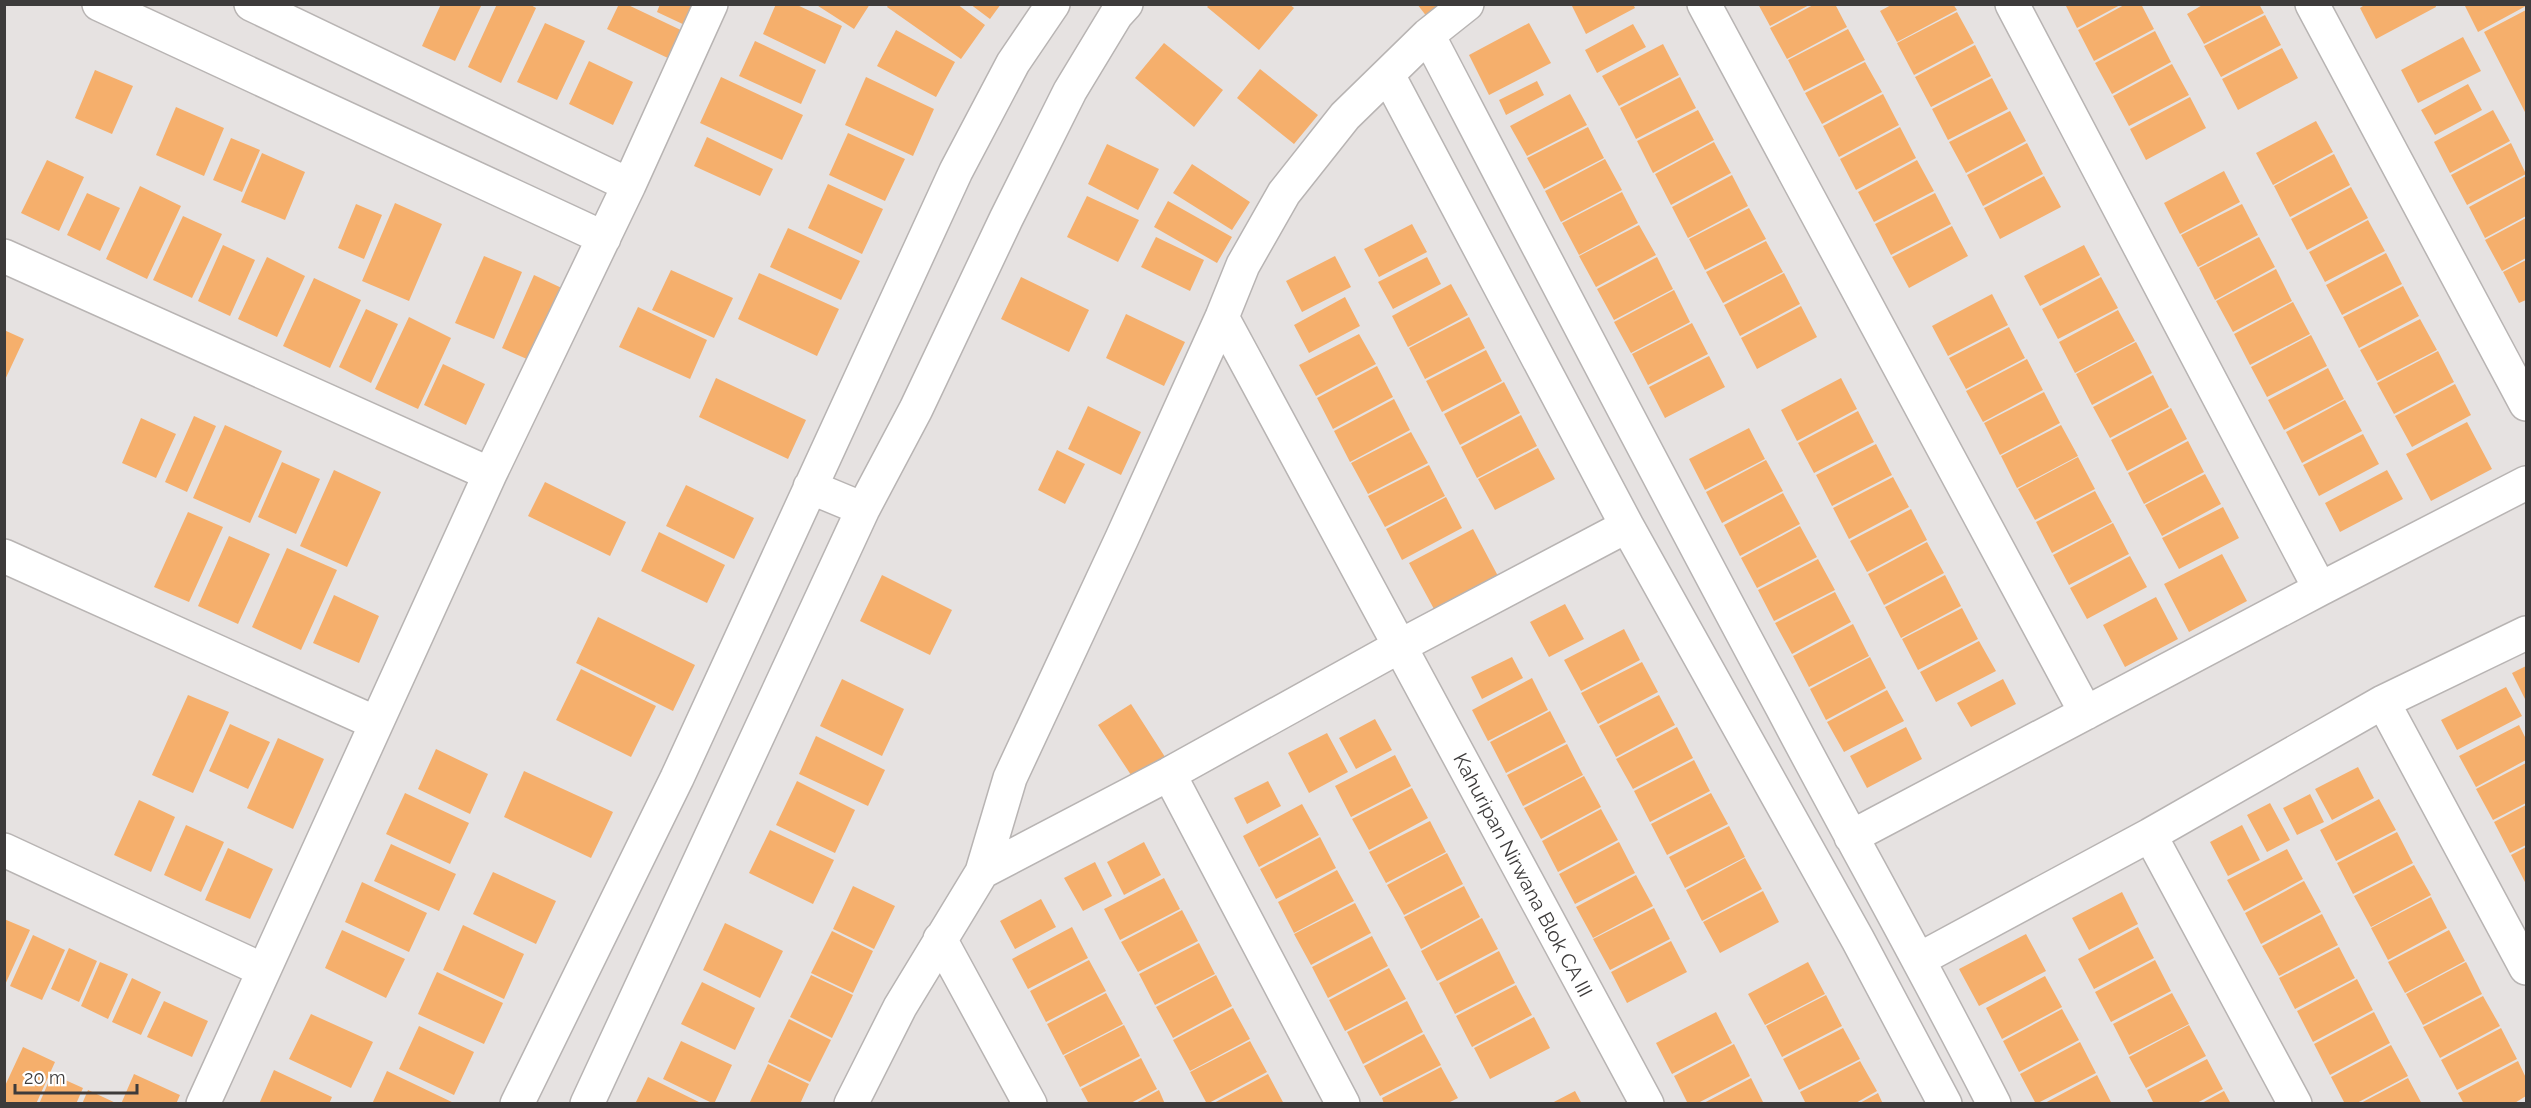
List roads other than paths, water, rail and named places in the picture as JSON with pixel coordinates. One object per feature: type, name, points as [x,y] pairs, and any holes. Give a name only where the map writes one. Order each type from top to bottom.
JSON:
[{"type":"street","points":[[99,4],[604,238]]},
{"type":"street","points":[[251,4],[629,185]]},
{"type":"street","points":[[203,1104],[490,474],[629,185],[711,4]]},
{"type":"street","points":[[517,1104],[677,777],[956,171],[1013,63],[1053,4]]},
{"type":"street","points":[[587,1104],[863,509],[916,409],[1006,219],[1070,92],[1116,15],[1126,4]]},
{"type":"street","points":[[851,1104],[900,1007],[982,872],[1010,778],[1244,265],[1284,193],[1345,116],[1428,35],[1467,4]]},
{"type":"street","points":[[1704,4],[2086,713]]},
{"type":"street","points":[[2012,4],[2320,589]]},
{"type":"street","points":[[2312,4],[2526,404]]},
{"type":"street","points":[[1428,35],[1851,837],[1920,959],[1994,1104]]},
{"type":"street","points":[[1388,75],[1627,526],[1858,940],[1946,1104]]},
{"type":"street","points":[[4,256],[490,474]]},
{"type":"street","name":"Kahuripan Nirwana Blok CA III","points":[[1222,317],[1647,1104]]},
{"type":"street","points":[[1851,837],[2320,589],[2526,483]]},
{"type":"street","points":[[810,487],[863,509]]},
{"type":"street","points":[[982,872],[1169,774],[1400,646],[1627,526]]},
{"type":"street","points":[[4,556],[376,723]]},
{"type":"street","points":[[1920,959],[2150,835],[2383,702],[2526,633]]},
{"type":"street","points":[[2383,702],[2526,968]]},
{"type":"street","points":[[1169,774],[1343,1104]]},
{"type":"street","points":[[2150,835],[2295,1104]]},
{"type":"street","points":[[4,850],[263,970]]},
{"type":"street","points":[[940,939],[1030,1104]]}]
